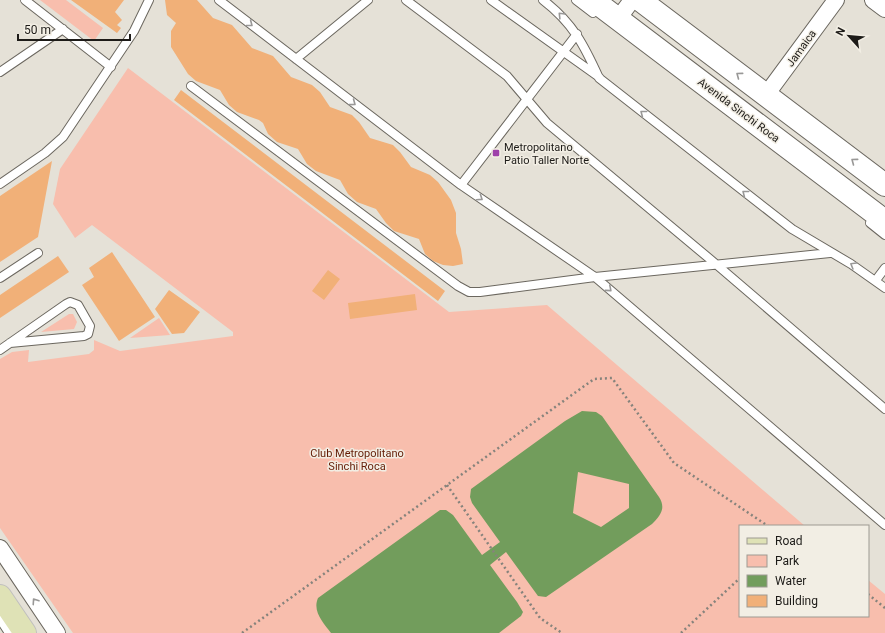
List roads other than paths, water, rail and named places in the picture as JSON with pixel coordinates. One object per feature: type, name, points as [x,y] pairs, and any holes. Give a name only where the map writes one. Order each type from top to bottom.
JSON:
[{"type":"main road","points":[[640,0],[885,185]]},
{"type":"main road","name":"Avenida Sinchi Roca","points":[[604,13],[885,221]]},
{"type":"main road","points":[[0,596],[25,633]]},
{"type":"street","points":[[604,13],[632,0]]},
{"type":"street","name":"Jamaica","points":[[766,95],[836,0]]},
{"type":"street","points":[[873,0],[885,9]]},
{"type":"street","points":[[0,548],[57,633]]},
{"type":"lane","points":[[25,0],[111,67]]},
{"type":"lane","points":[[0,184],[45,153],[63,137],[134,31],[149,0]]},
{"type":"lane","points":[[219,0],[461,185],[595,277],[885,525]]},
{"type":"lane","points":[[296,59],[368,0]]},
{"type":"lane","points":[[406,0],[507,76],[547,123],[717,265],[885,409]]},
{"type":"lane","points":[[491,0],[599,78],[792,229],[876,280],[885,288]]},
{"type":"lane","points":[[543,0],[555,9],[585,45],[599,78]]},
{"type":"lane","points":[[576,0],[604,13]]},
{"type":"lane","points":[[0,72],[63,29]]},
{"type":"lane","points":[[461,185],[577,34]]},
{"type":"lane","points":[[191,86],[469,292],[480,292],[595,277],[830,253]]},
{"type":"lane","points":[[860,216],[885,235]]},
{"type":"lane","points":[[0,278],[38,253]]},
{"type":"lane","points":[[876,280],[885,268]]},
{"type":"lane","points":[[0,350],[10,343],[70,302],[78,305],[90,326],[88,334],[84,336],[10,343]]},
{"type":"lane","points":[[0,619],[9,633]]},
{"type":"water","points":[[582,411],[596,412],[602,416],[661,501],[662,511],[652,524],[546,597],[538,596],[506,552],[490,565],[523,612],[521,616],[499,633],[331,633],[318,613],[318,598],[440,510],[446,510],[453,515],[482,555],[500,542],[472,503],[470,497],[471,489],[565,421]],"holes":[[[578,472],[629,484],[629,508],[601,527],[573,513]]]},
{"type":"place","name":"Metropolitano Patio Taller Norte","points":[[496,153]]},
{"type":"park label","name":"Club Metropolitano Sinchi Roca","points":[[357,459]]}]
